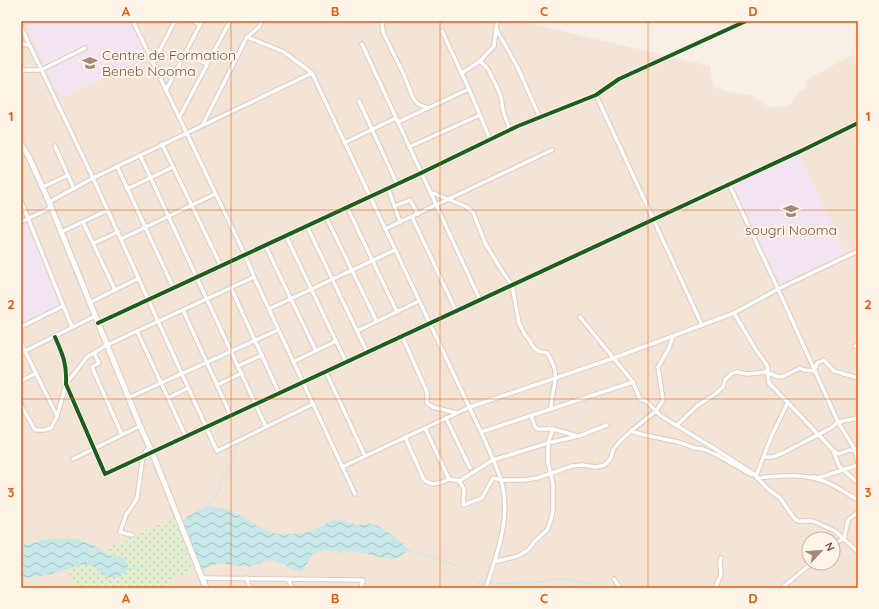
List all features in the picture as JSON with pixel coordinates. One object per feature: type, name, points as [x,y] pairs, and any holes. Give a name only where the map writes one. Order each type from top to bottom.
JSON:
[{"type":"street","points":[[133,21],[245,255],[278,330],[355,494]]},
{"type":"street","points":[[153,63],[175,21]]},
{"type":"street","points":[[166,90],[201,23],[194,21]]},
{"type":"street","points":[[179,118],[230,21]]},
{"type":"street","points":[[202,125],[247,37],[259,27],[262,21]]},
{"type":"street","points":[[382,21],[383,32],[404,75],[413,98],[418,104],[428,108]]},
{"type":"street","points":[[462,73],[480,61],[494,46],[497,21]]},
{"type":"street","points":[[98,323],[421,173],[490,139],[596,94],[619,79],[746,21]]},
{"type":"street","points":[[21,27],[108,210],[217,451],[313,404]]},
{"type":"street","points":[[496,29],[517,66],[540,118]]},
{"type":"street","points":[[442,31],[462,73],[490,139]]},
{"type":"street","points":[[247,37],[284,52],[312,73],[394,250],[482,432],[501,480],[504,496],[505,517],[502,537],[486,588]]},
{"type":"street","points":[[21,44],[30,45]]},
{"type":"street","points":[[362,44],[480,300]]},
{"type":"street","points":[[21,70],[41,70],[85,48]]},
{"type":"street","points":[[185,54],[207,64]]},
{"type":"street","points":[[480,61],[488,69],[501,96],[503,111],[510,130]]},
{"type":"street","points":[[21,222],[50,205],[74,188],[93,178],[186,132],[312,73]]},
{"type":"street","points":[[398,122],[469,89]]},
{"type":"street","points":[[596,94],[702,325]]},
{"type":"street","points":[[359,101],[397,184]]},
{"type":"street","points":[[409,147],[480,115]]},
{"type":"street","points":[[344,143],[396,118]]},
{"type":"street","points":[[66,384],[105,474],[858,123]]},
{"type":"street","points":[[21,144],[29,157],[50,205],[128,398],[152,452],[206,588]]},
{"type":"street","points":[[162,144],[221,266]]},
{"type":"street","points":[[55,146],[74,188]]},
{"type":"street","points":[[385,229],[552,150]]},
{"type":"street","points":[[140,155],[266,427]]},
{"type":"street","points":[[117,166],[173,287]]},
{"type":"street","points":[[127,189],[173,167]]},
{"type":"street","points":[[42,187],[68,175]]},
{"type":"street","points":[[729,184],[838,422],[856,451],[858,462]]},
{"type":"street","points":[[388,188],[400,222]]},
{"type":"street","points":[[430,192],[465,206],[473,212],[485,243],[512,285],[521,328],[535,349],[547,353],[555,367],[555,389],[551,398],[551,409]]},
{"type":"street","points":[[121,239],[215,194]]},
{"type":"street","points":[[395,206],[410,200],[418,214]]},
{"type":"street","points":[[21,201],[62,306],[72,327]]},
{"type":"street","points":[[347,207],[397,312]]},
{"type":"street","points":[[61,232],[108,210]]},
{"type":"street","points":[[326,217],[377,322]]},
{"type":"street","points":[[412,217],[456,311]]},
{"type":"street","points":[[83,222],[115,290]]},
{"type":"street","points":[[307,226],[367,352]]},
{"type":"street","points":[[94,244],[118,232]]},
{"type":"street","points":[[286,236],[346,362]]},
{"type":"street","points":[[265,245],[316,351]]},
{"type":"street","points":[[269,310],[394,250]]},
{"type":"street","points":[[342,467],[470,407],[614,358],[734,312],[778,289],[858,251]]},
{"type":"street","points":[[66,384],[87,357],[107,345],[254,277]]},
{"type":"street","points":[[90,303],[139,278]]},
{"type":"street","points":[[231,288],[279,393]]},
{"type":"street","points":[[357,331],[419,301]]},
{"type":"street","points":[[21,327],[62,306]]},
{"type":"street","points":[[183,310],[231,416]]},
{"type":"street","points":[[734,312],[756,350],[767,365],[769,383],[839,454],[849,450],[856,451]]},
{"type":"street","points":[[23,352],[95,316]]},
{"type":"street","points":[[580,317],[633,382],[640,399],[646,401],[661,416],[717,450],[756,477],[780,498],[794,518],[798,521],[813,521],[835,531],[858,552]]},
{"type":"street","points":[[128,398],[278,330]]},
{"type":"street","points":[[137,331],[186,437]]},
{"type":"street","points":[[402,336],[427,392],[428,403],[433,407],[456,413]]},
{"type":"street","points":[[459,481],[464,489],[463,505],[482,498],[493,478],[501,480],[524,480],[537,478],[572,466],[582,465],[596,468],[605,464],[611,458],[613,450],[631,431],[656,410],[662,400],[658,367],[670,348],[672,336]]},
{"type":"street","points":[[21,405],[23,412],[34,430],[51,428],[57,416],[66,384],[67,369],[65,360],[55,337]]},
{"type":"street","points":[[293,362],[336,341]]},
{"type":"street","points":[[21,344],[23,352],[36,373],[57,416]]},
{"type":"street","points":[[94,353],[99,363],[92,367],[122,435]]},
{"type":"street","points":[[238,366],[262,355]]},
{"type":"street","points":[[815,370],[817,363],[824,360],[834,370],[858,378]]},
{"type":"street","points":[[677,425],[698,404],[723,387],[725,380],[731,374],[736,372],[748,374],[768,372],[779,377],[787,376],[800,368],[808,371],[815,370]]},
{"type":"street","points":[[326,372],[365,456]]},
{"type":"street","points":[[21,381],[36,373]]},
{"type":"street","points":[[217,385],[242,373]]},
{"type":"street","points":[[482,432],[633,382]]},
{"type":"street","points":[[168,398],[188,388]]},
{"type":"street","points":[[756,477],[772,435],[788,402]]},
{"type":"street","points":[[531,416],[535,427],[538,429],[553,429],[579,436]]},
{"type":"street","points":[[446,418],[470,468]]},
{"type":"street","points":[[764,457],[772,457],[783,453],[831,428],[838,422],[858,418]]},
{"type":"street","points":[[405,437],[427,482],[440,484],[449,479],[459,481],[494,460],[548,443],[579,436],[607,425]]},
{"type":"street","points":[[73,459],[140,426]]},
{"type":"street","points":[[425,428],[449,479]]},
{"type":"street","points":[[494,562],[518,556],[528,550],[535,540],[547,530],[553,509],[553,484],[548,462],[548,443],[553,429]]},
{"type":"street","points":[[631,431],[672,440],[695,448],[702,448],[756,477],[787,475],[818,478],[858,465]]},
{"type":"street","points":[[132,535],[120,532],[126,515],[136,499],[144,456],[147,449]]},
{"type":"street","points":[[834,450],[839,466],[858,483]]},
{"type":"street","points":[[810,477],[830,484],[858,500]]},
{"type":"street","points":[[844,539],[848,520],[858,512]]},
{"type":"street","points":[[715,588],[721,575],[721,558]]},
{"type":"street","points":[[782,588],[802,571]]},
{"type":"street","points":[[201,578],[363,580],[361,588]]},
{"type":"street","points":[[246,578],[250,588]]},
{"type":"street","points":[[288,579],[292,588]]},
{"type":"street","points":[[614,579],[620,588]]},
{"type":"shaded area","points":[[21,21],[519,21],[710,66],[713,87],[733,93],[752,95],[769,107],[789,106],[799,92],[807,88],[805,81],[850,56],[858,55],[858,588],[21,588]]},
{"type":"shaded area","name":"Centre de Formation Beneb Nooma","points":[[25,21],[129,21],[147,58],[60,98]]},
{"type":"shaded area","points":[[798,155],[800,156],[845,252],[844,254],[782,283],[779,282],[734,187],[735,184]]},
{"type":"shaded area","points":[[27,222],[59,305],[21,324],[21,224]]},
{"type":"green space","points":[[174,517],[193,568],[162,588],[75,588],[66,568]]},
{"type":"water","points":[[205,507],[227,509],[269,532],[279,534],[294,534],[309,531],[335,520],[342,520],[355,525],[373,524],[392,535],[408,549],[394,560],[353,551],[344,553],[329,550],[319,552],[313,554],[301,571],[294,570],[284,564],[270,560],[248,567],[219,563],[199,571],[180,524],[187,517]]},
{"type":"water","points":[[50,539],[76,539],[96,546],[107,555],[120,556],[126,560],[128,569],[120,576],[111,577],[106,576],[90,565],[82,564],[59,572],[21,578],[21,545]]},
{"type":"waterway","points":[[208,507],[209,502],[219,492],[220,484],[234,463],[234,453],[238,444]]},
{"type":"waterway","points":[[127,569],[143,568],[155,565],[188,549]]},
{"type":"waterway","points":[[408,551],[439,559],[457,566],[473,579],[486,584]]},
{"type":"waterway","points":[[489,584],[541,582],[551,579],[563,579],[590,583],[603,588]]},
{"type":"cycle path","points":[[98,323],[421,173],[518,126],[596,95],[619,79],[746,21]]},
{"type":"cycle path","points":[[55,337],[64,360],[66,384],[105,474],[803,150],[858,123]]},
{"type":"place","name":"Centre de Formation Beneb Nooma","points":[[90,63]]},
{"type":"place","name":"sougri Nooma","points":[[791,211]]}]
